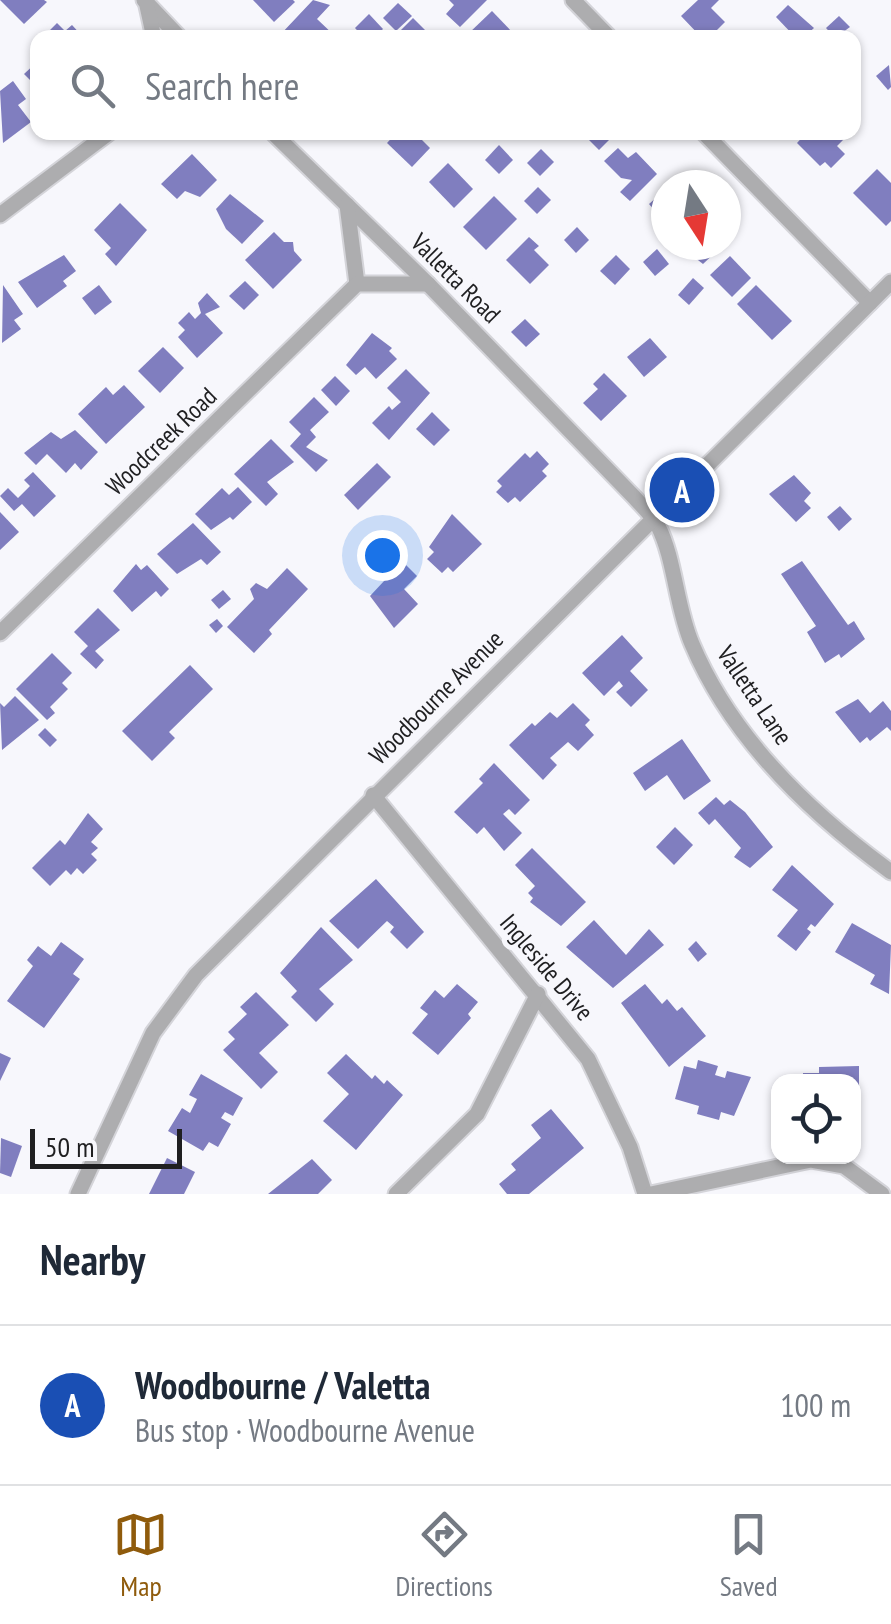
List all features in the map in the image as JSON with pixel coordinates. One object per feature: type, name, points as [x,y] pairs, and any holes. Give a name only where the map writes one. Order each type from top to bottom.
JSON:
[{"type":"street","points":[[573,0],[602,30]]},
{"type":"street","points":[[145,1],[152,30]]},
{"type":"street","points":[[145,1],[172,30]]},
{"type":"street","points":[[0,215],[99,140]]},
{"type":"street","name":"Valletta Road","points":[[280,140],[428,284],[601,462]]},
{"type":"street","points":[[711,140],[870,303]]},
{"type":"street","points":[[347,205],[357,284],[428,284]]},
{"type":"street","name":"Woodbourne Avenue","points":[[78,1194],[153,1032],[196,975],[891,282]]},
{"type":"street","name":"Woodcreek Road","points":[[0,633],[357,284]]},
{"type":"street","name":"Valletta Lane","points":[[601,462],[653,519],[693,646],[728,709],[782,777],[843,838],[891,872]]},
{"type":"street","name":"Ingleside Drive","points":[[373,795],[588,1059],[648,1194]]},
{"type":"street","points":[[396,1194],[477,1114],[538,994]]},
{"type":"street","points":[[648,1194],[811,1160],[844,1166],[882,1194]]},
{"type":"building","points":[[0,0],[44,0],[47,2],[24,24]]},
{"type":"building","points":[[253,0],[293,0],[295,2],[274,22]]},
{"type":"building","points":[[313,0],[330,5],[317,19],[329,30],[285,30]]},
{"type":"building","points":[[449,0],[487,0],[460,27],[446,14],[454,5]]},
{"type":"building","points":[[698,0],[719,0],[711,8],[725,22],[717,30],[694,30],[681,16]]},
{"type":"building","points":[[398,3],[412,16],[397,30],[383,18]]},
{"type":"building","points":[[788,5],[814,28],[788,30],[776,17]]},
{"type":"building","points":[[492,11],[510,30],[472,30]]},
{"type":"building","points":[[369,14],[383,29],[357,30]]},
{"type":"building","points":[[839,16],[850,27],[846,30],[826,28]]},
{"type":"building","points":[[413,18],[425,30],[401,30]]},
{"type":"building","points":[[889,65],[891,87],[888,90],[876,76]]},
{"type":"building","points":[[13,81],[26,99],[18,105],[30,121],[3,143],[0,91]]},
{"type":"building","points":[[422,140],[430,148],[412,167],[387,143]]},
{"type":"building","points":[[589,140],[609,140],[599,150]]},
{"type":"building","points":[[843,140],[837,146],[845,154],[831,168],[825,162],[820,166],[797,143]]},
{"type":"building","points":[[499,145],[513,160],[499,174],[485,160]]},
{"type":"building","points":[[618,148],[628,158],[636,152],[653,170],[651,180],[630,201],[620,192],[632,180],[621,178],[604,161]]},
{"type":"building","points":[[541,149],[554,162],[540,176],[527,163]]},
{"type":"building","points":[[192,154],[217,180],[200,197],[185,191],[177,199],[161,184]]},
{"type":"building","points":[[448,163],[473,189],[454,208],[429,182]]},
{"type":"building","points":[[877,169],[891,183],[891,221],[886,226],[853,193]]},
{"type":"building","points":[[538,187],[551,200],[537,214],[524,201]]},
{"type":"building","points":[[230,194],[264,221],[242,244],[226,229],[216,209]]},
{"type":"building","points":[[494,196],[517,219],[486,250],[463,227]]},
{"type":"building","points":[[120,203],[147,230],[116,266],[105,254],[111,248],[94,230]]},
{"type":"building","points":[[577,227],[589,240],[576,253],[564,240]]},
{"type":"building","points":[[274,232],[284,242],[293,242],[294,251],[302,260],[273,289],[245,260]]},
{"type":"building","points":[[529,237],[539,246],[534,250],[549,265],[530,284],[506,260]]},
{"type":"building","points":[[64,255],[76,271],[63,281],[67,286],[37,308],[18,282]]},
{"type":"building","points":[[616,255],[630,269],[615,285],[600,271]]},
{"type":"building","points":[[651,255],[651,260],[666,260],[669,264],[655,276],[643,262]]},
{"type":"building","points":[[726,260],[734,260],[751,278],[732,297],[710,275]]},
{"type":"building","points":[[693,278],[704,288],[689,305],[678,295]]},
{"type":"building","points":[[245,281],[259,295],[244,310],[229,296]]},
{"type":"building","points":[[3,285],[23,314],[14,320],[21,329],[2,343]]},
{"type":"building","points":[[99,285],[112,302],[95,315],[82,298]]},
{"type":"building","points":[[756,285],[792,321],[772,340],[737,304]]},
{"type":"building","points":[[207,293],[220,307],[205,314],[223,333],[197,358],[178,337],[185,330],[178,323],[189,312],[195,319],[201,313],[198,303]]},
{"type":"building","points":[[525,319],[540,334],[526,347],[511,332]]},
{"type":"building","points":[[372,333],[392,348],[389,351],[397,359],[376,379],[365,367],[356,375],[346,365]]},
{"type":"building","points":[[650,338],[667,357],[644,377],[627,357]]},
{"type":"building","points":[[163,347],[184,368],[160,393],[138,371]]},
{"type":"building","points":[[406,369],[430,393],[389,440],[372,423],[389,406],[392,410],[401,402],[387,388]]},
{"type":"building","points":[[604,373],[627,396],[601,421],[583,403],[598,389],[593,384]]},
{"type":"building","points":[[335,376],[350,391],[336,406],[321,390]]},
{"type":"building","points":[[124,385],[145,407],[106,444],[78,414],[106,387],[113,395]]},
{"type":"building","points":[[314,397],[329,412],[310,430],[316,437],[306,447],[328,460],[316,472],[290,446],[301,434],[289,422]]},
{"type":"building","points":[[432,412],[450,430],[434,446],[416,429]]},
{"type":"building","points":[[75,430],[98,452],[81,470],[75,463],[66,473],[47,454],[36,465],[24,453],[51,432],[61,439]]},
{"type":"building","points":[[271,439],[294,462],[267,482],[278,494],[266,506],[234,474]]},
{"type":"building","points":[[537,451],[549,464],[542,471],[547,476],[520,502],[515,497],[508,503],[496,492],[502,486],[497,481],[525,453],[530,458]]},
{"type":"building","points":[[377,463],[391,477],[358,510],[344,495]]},
{"type":"building","points":[[33,472],[56,496],[34,517],[22,504],[14,511],[0,496],[8,488],[18,498],[30,486],[24,480]]},
{"type":"building","points":[[794,475],[811,493],[804,501],[811,508],[796,522],[769,494]]},
{"type":"building","points":[[238,487],[252,502],[233,520],[230,517],[211,530],[195,514],[222,488],[229,495]]},
{"type":"building","points":[[840,506],[852,519],[839,531],[827,517]]},
{"type":"building","points":[[0,512],[19,532],[0,550]]},
{"type":"building","points":[[452,514],[482,544],[453,572],[448,567],[442,573],[427,559],[434,552],[429,547]]},
{"type":"building","points":[[193,523],[221,552],[207,565],[201,559],[177,574],[157,554]]},
{"type":"building","points":[[395,554],[417,576],[404,589],[418,604],[394,628],[370,596],[385,580],[377,572]]},
{"type":"building","points":[[802,561],[848,625],[854,621],[865,639],[841,658],[839,654],[825,663],[807,632],[816,626],[781,574]]},
{"type":"building","points":[[136,564],[141,570],[147,565],[169,589],[161,597],[156,591],[132,612],[113,591]]},
{"type":"building","points":[[287,568],[308,589],[269,630],[272,634],[254,653],[227,627],[254,599],[250,589],[256,583],[267,589]]},
{"type":"building","points":[[223,590],[231,599],[219,609],[211,600]]},
{"type":"building","points":[[98,608],[120,630],[95,651],[104,660],[96,669],[80,654],[88,646],[74,632]]},
{"type":"building","points":[[217,619],[223,626],[216,633],[209,625]]},
{"type":"building","points":[[622,635],[643,658],[630,671],[648,690],[631,707],[616,692],[623,686],[619,681],[604,696],[582,673]]},
{"type":"building","points":[[52,653],[72,673],[62,683],[68,689],[50,707],[55,713],[47,720],[16,689]]},
{"type":"building","points":[[190,665],[213,689],[169,732],[175,738],[152,761],[122,731]]},
{"type":"building","points":[[15,696],[39,720],[2,750],[0,703],[4,707]]},
{"type":"building","points":[[858,699],[870,713],[883,701],[891,711],[891,731],[887,727],[870,741],[867,737],[860,743],[835,712]]},
{"type":"building","points":[[573,703],[590,720],[585,725],[594,735],[578,751],[568,742],[550,758],[557,765],[543,780],[509,745],[532,723],[535,726],[550,712],[557,718]]},
{"type":"building","points":[[45,728],[57,740],[50,747],[38,735]]},
{"type":"building","points":[[682,739],[711,781],[684,800],[667,775],[645,791],[633,773]]},
{"type":"building","points":[[494,763],[530,800],[515,815],[509,809],[503,814],[522,833],[504,851],[484,827],[477,834],[454,812],[483,783],[479,779]]},
{"type":"building","points":[[716,797],[724,805],[730,800],[745,812],[773,847],[750,868],[734,857],[741,848],[715,819],[709,825],[698,813]]},
{"type":"building","points":[[88,813],[103,829],[91,842],[98,848],[91,854],[97,860],[83,874],[77,868],[71,875],[66,870],[50,886],[32,868],[60,840],[65,845]]},
{"type":"building","points":[[675,827],[693,845],[674,865],[656,847]]},
{"type":"building","points":[[532,848],[586,902],[561,926],[530,902],[533,898],[528,893],[535,886],[515,865]]},
{"type":"building","points":[[792,865],[834,904],[815,927],[811,924],[807,929],[811,932],[796,951],[777,936],[798,910],[772,890]]},
{"type":"building","points":[[376,879],[424,932],[407,949],[390,932],[394,927],[387,921],[358,949],[329,921]]},
{"type":"building","points":[[594,920],[626,955],[649,929],[664,945],[613,988],[566,947]]},
{"type":"building","points":[[852,923],[891,945],[889,994],[870,984],[875,975],[835,952]]},
{"type":"building","points":[[321,927],[353,960],[319,989],[334,1004],[316,1022],[291,997],[297,991],[280,973]]},
{"type":"building","points":[[696,941],[707,954],[698,962],[688,949]]},
{"type":"building","points":[[61,942],[84,959],[73,974],[80,979],[44,1028],[7,1001],[33,966],[27,960],[38,946],[51,956]]},
{"type":"building","points":[[457,984],[478,1002],[468,1014],[471,1018],[438,1055],[412,1033],[428,1014],[420,1008],[435,990],[444,998]]},
{"type":"building","points":[[645,984],[662,1004],[667,999],[677,1011],[682,1007],[706,1036],[669,1067],[621,1003]]},
{"type":"building","points":[[256,992],[289,1025],[259,1053],[278,1072],[261,1089],[223,1050],[235,1039],[228,1032],[247,1014],[240,1007]]},
{"type":"building","points":[[0,1053],[11,1058],[0,1081]]},
{"type":"building","points":[[346,1054],[372,1079],[375,1075],[384,1084],[387,1080],[403,1095],[356,1150],[323,1121],[349,1094],[327,1073]]},
{"type":"building","points":[[698,1060],[718,1066],[715,1075],[725,1078],[727,1071],[751,1077],[734,1116],[721,1112],[719,1120],[697,1114],[699,1106],[675,1099],[684,1066],[696,1069]]},
{"type":"building","points":[[859,1066],[859,1074],[803,1074],[819,1073],[819,1067]]},
{"type":"building","points":[[201,1074],[243,1098],[233,1116],[225,1112],[221,1118],[231,1124],[218,1147],[209,1142],[203,1151],[168,1131],[182,1108],[190,1113],[197,1099],[189,1095]]},
{"type":"building","points":[[551,1109],[584,1148],[529,1194],[507,1194],[499,1184],[516,1170],[511,1164],[541,1138],[531,1125]]},
{"type":"building","points":[[1,1138],[22,1146],[11,1177],[0,1173]]},
{"type":"building","points":[[167,1158],[195,1172],[184,1194],[149,1194]]},
{"type":"building","points":[[312,1159],[332,1180],[318,1194],[268,1194]]},
{"type":"place","name":"Woodbourne / Valetta","points":[[682,490]]}]
